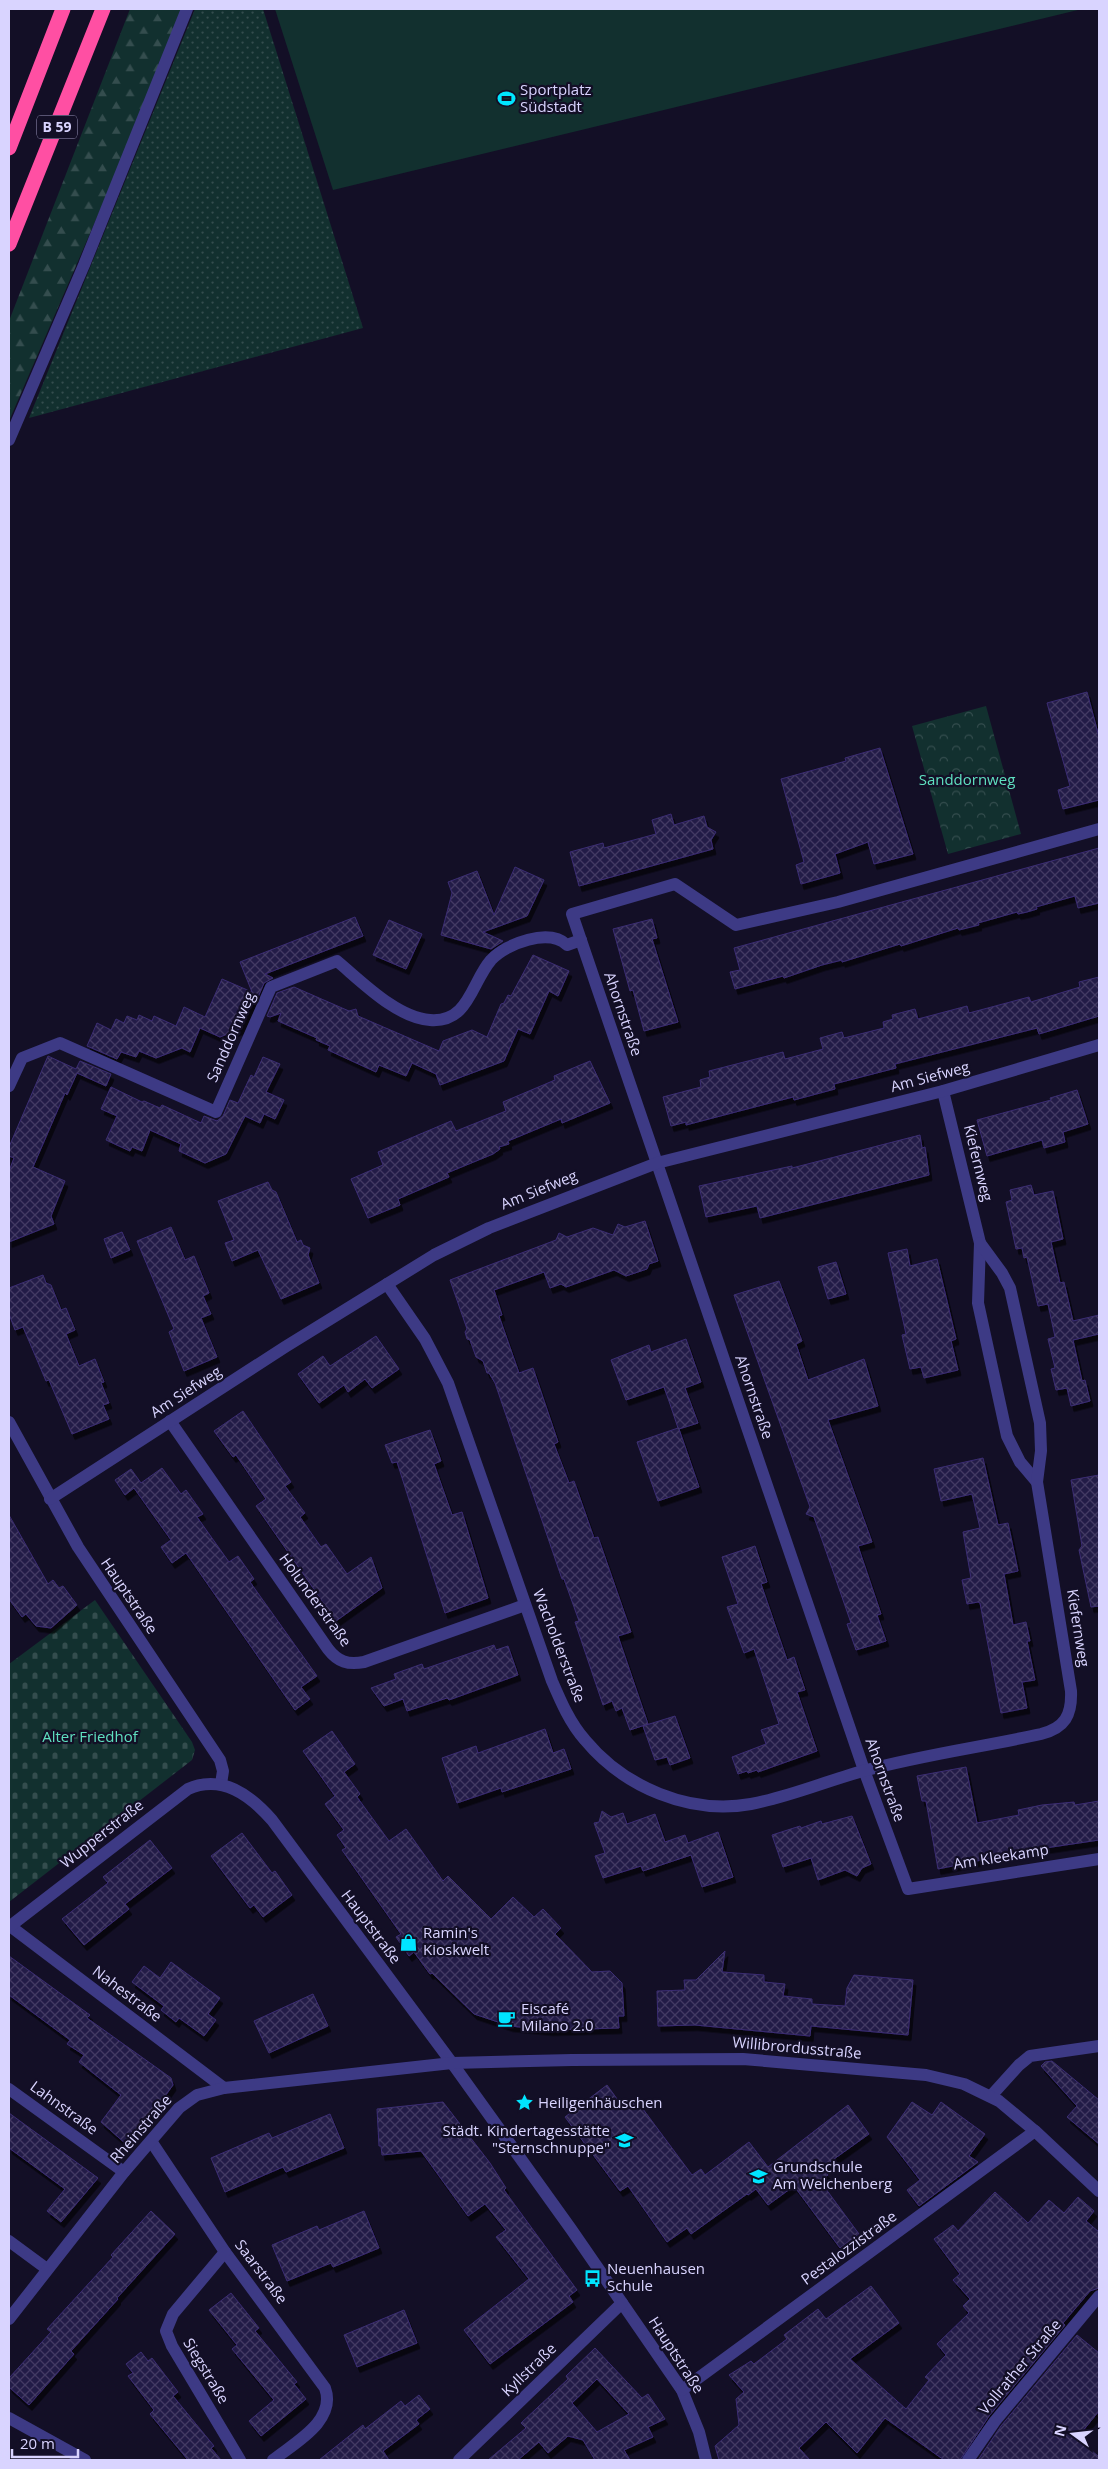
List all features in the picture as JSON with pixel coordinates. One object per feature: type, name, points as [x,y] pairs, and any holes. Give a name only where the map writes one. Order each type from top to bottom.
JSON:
[{"type":"highway","name":"B 59","points":[[9,148],[63,9]]},
{"type":"highway","name":"B 59","points":[[9,244],[103,9]]},
{"type":"street","points":[[9,440],[84,265],[187,9]]},
{"type":"street","name":"Ahornstraße","points":[[908,1889],[864,1770],[572,914],[675,884],[736,925],[838,902],[1099,829]]},
{"type":"street","name":"Sanddornweg","points":[[9,1086],[22,1058],[60,1043],[216,1112],[271,986],[337,961],[386,1003],[422,1019],[442,1020],[460,1011],[487,966],[504,950],[544,936],[560,939],[567,945],[582,940]]},
{"type":"street","name":"Am Siefweg","points":[[50,1499],[387,1284],[434,1255],[489,1228],[570,1195],[657,1163],[943,1091],[1099,1045]]},
{"type":"street","name":"Kiefernweg","points":[[943,1091],[980,1243],[978,1303],[1007,1436],[1020,1462],[1036,1482]]},
{"type":"street","name":"Kiefernweg","points":[[864,1770],[1041,1734],[1057,1729],[1068,1718],[1072,1705],[1072,1691],[1036,1482],[1041,1451],[1040,1423],[1012,1294],[1002,1273],[980,1243]]},
{"type":"street","name":"Wacholderstraße","points":[[387,1284],[425,1339],[448,1383],[552,1681],[571,1722],[607,1763],[644,1786],[685,1802],[715,1806],[732,1806],[770,1799],[864,1770]]},
{"type":"street","name":"Holunderstraße","points":[[170,1421],[328,1649],[340,1661],[352,1664],[364,1662],[525,1605]]},
{"type":"street","name":"Hauptstraße","points":[[9,1422],[50,1499],[87,1562],[217,1755],[222,1767],[221,1784],[248,1797],[272,1820],[452,2063],[682,2390],[699,2432],[706,2460]]},
{"type":"street","name":"Wupperstraße","points":[[9,1927],[179,1795],[198,1785],[221,1784]]},
{"type":"street","name":"Am Kleekamp","points":[[908,1889],[1099,1858]]},
{"type":"street","name":"Nahestraße","points":[[9,1927],[224,2088]]},
{"type":"street","points":[[991,2096],[1019,2065],[1030,2056],[1099,2046]]},
{"type":"street","name":"Willibrordusstraße","points":[[452,2063],[668,2058],[743,2059],[935,2076],[964,2084],[991,2096],[1035,2131],[1099,2190]]},
{"type":"street","name":"Rheinstraße","points":[[9,2319],[124,2172],[187,2101],[202,2093],[224,2088],[452,2063]]},
{"type":"street","name":"Lahnstraße","points":[[9,2089],[124,2172]]},
{"type":"street","name":"Pestalozzistraße","points":[[682,2390],[1035,2131]]},
{"type":"street","name":"Saarstraße","points":[[151,2140],[225,2252],[323,2383],[328,2400],[324,2414],[317,2425],[273,2460]]},
{"type":"street","points":[[9,2241],[47,2269]]},
{"type":"street","name":"Siegstraße","points":[[225,2252],[170,2318],[166,2331],[172,2346],[240,2460]]},
{"type":"street","name":"Vollrather Straße","points":[[968,2460],[999,2417],[1099,2296]]},
{"type":"street","name":"Kyllstraße","points":[[459,2460],[622,2303]]},
{"type":"street","points":[[9,2418],[85,2460]]},
{"type":"green space","points":[[130,9],[184,9],[129,143],[9,421],[9,321]]},
{"type":"green space","points":[[195,9],[263,9],[363,328],[29,418]]},
{"type":"green space","name":"Sportplatz Südstadt","points":[[275,9],[1082,9],[333,190]]},
{"type":"green space","name":"Sanddornweg","points":[[986,706],[1021,834],[948,854],[912,726]]},
{"type":"green space","name":"Alter Friedhof","points":[[95,1600],[192,1742],[195,1750],[192,1760],[9,1902],[9,1664]]},
{"type":"building","points":[[1087,692],[1099,737],[1099,800],[1063,809],[1058,790],[1070,786],[1047,703]]},
{"type":"building","points":[[880,748],[913,854],[874,864],[868,842],[835,854],[840,873],[801,884],[796,865],[804,862],[781,779],[846,761],[845,758]]},
{"type":"building","points":[[671,814],[674,825],[704,816],[707,827],[716,832],[711,840],[713,849],[579,886],[570,852],[603,843],[604,848],[656,834],[652,820]]},
{"type":"building","points":[[1099,848],[1099,903],[1078,908],[1075,896],[1036,907],[1037,909],[1027,912],[1018,914],[1017,912],[978,923],[979,925],[959,930],[958,928],[901,946],[900,944],[842,962],[842,960],[822,965],[784,978],[783,976],[735,989],[730,972],[740,970],[734,948]]},
{"type":"building","points":[[515,867],[544,880],[527,916],[483,932],[503,941],[491,949],[441,935],[452,893],[448,882],[477,871],[494,915]]},
{"type":"building","points":[[355,917],[363,936],[265,974],[273,978],[264,983],[256,1002],[254,998],[240,1029],[220,1037],[200,1028],[190,1052],[182,1048],[156,1058],[139,1051],[136,1057],[121,1052],[117,1059],[87,1046],[97,1023],[111,1030],[116,1019],[124,1023],[127,1016],[137,1020],[139,1015],[152,1021],[154,1016],[176,1026],[184,1007],[205,1017],[222,979],[252,992],[240,962]]},
{"type":"building","points":[[652,919],[657,938],[652,939],[678,1022],[644,1031],[633,990],[630,991],[613,929]]},
{"type":"building","points":[[389,920],[422,934],[406,969],[373,955]]},
{"type":"building","points":[[533,955],[569,971],[558,996],[549,991],[530,1034],[518,1029],[504,1061],[440,1085],[436,1074],[412,1063],[406,1076],[379,1065],[376,1072],[328,1050],[330,1046],[316,1040],[317,1038],[278,1021],[281,1013],[270,1017],[267,1016],[277,993],[294,987],[349,1011],[356,1009],[358,1016],[439,1051],[443,1041],[472,1030],[487,1037],[501,1004],[504,1003],[508,995],[511,996]]},
{"type":"building","points":[[1099,977],[1099,1016],[1039,1034],[1037,1028],[895,1064],[896,1068],[834,1084],[835,1089],[794,1100],[793,1097],[686,1125],[686,1122],[671,1126],[663,1097],[701,1087],[700,1080],[710,1077],[709,1071],[783,1052],[785,1059],[823,1049],[820,1038],[842,1032],[844,1038],[884,1028],[883,1022],[893,1019],[892,1015],[915,1009],[918,1019],[967,1006],[969,1013],[1029,997],[1031,1002],[1080,987],[1079,982]]},
{"type":"building","points":[[48,1056],[76,1069],[80,1061],[111,1074],[106,1086],[77,1073],[67,1095],[65,1093],[33,1167],[65,1181],[51,1216],[54,1224],[9,1242],[9,1171],[14,1158],[9,1156],[9,1147]]},
{"type":"building","points":[[263,1057],[280,1064],[266,1092],[284,1100],[275,1119],[264,1114],[260,1123],[245,1116],[226,1154],[205,1163],[179,1151],[181,1144],[150,1130],[142,1151],[132,1147],[130,1151],[106,1140],[117,1116],[101,1109],[111,1087],[142,1102],[144,1101],[160,1108],[162,1105],[201,1123],[204,1116],[217,1121],[223,1116],[230,1100],[238,1103],[251,1075],[254,1077]]},
{"type":"building","points":[[590,1061],[610,1103],[562,1123],[561,1119],[508,1141],[509,1144],[499,1147],[500,1149],[493,1154],[447,1173],[449,1177],[398,1199],[400,1205],[368,1218],[351,1179],[383,1165],[378,1152],[451,1121],[456,1131],[506,1111],[503,1102],[555,1080],[554,1076]]},
{"type":"building","points":[[1077,1090],[1088,1124],[1063,1132],[1065,1142],[1044,1148],[1042,1140],[987,1156],[977,1120],[1051,1100],[1050,1098]]},
{"type":"building","points":[[920,1135],[922,1148],[925,1147],[929,1175],[760,1218],[757,1206],[706,1217],[699,1186],[792,1166],[792,1168]]},
{"type":"building","points":[[268,1182],[272,1190],[276,1192],[297,1242],[301,1240],[303,1245],[310,1248],[308,1255],[319,1283],[281,1299],[258,1250],[232,1261],[225,1243],[234,1240],[218,1201]]},
{"type":"building","points":[[1031,1185],[1034,1195],[1053,1191],[1063,1239],[1051,1242],[1060,1283],[1064,1282],[1073,1321],[1099,1315],[1099,1334],[1073,1340],[1082,1381],[1085,1380],[1090,1401],[1071,1406],[1067,1388],[1056,1390],[1051,1369],[1055,1368],[1048,1339],[1055,1337],[1048,1304],[1038,1306],[1027,1257],[1024,1258],[1022,1248],[1016,1249],[1006,1202],[1012,1200],[1010,1190]]},
{"type":"building","points":[[645,1221],[658,1261],[649,1264],[647,1269],[626,1276],[614,1270],[566,1287],[561,1284],[550,1288],[544,1272],[494,1290],[502,1315],[499,1316],[519,1373],[533,1368],[558,1442],[554,1444],[569,1483],[574,1481],[594,1538],[598,1537],[631,1632],[618,1636],[648,1724],[630,1730],[622,1708],[616,1711],[612,1701],[603,1705],[575,1622],[579,1621],[564,1579],[562,1579],[495,1383],[489,1373],[487,1373],[483,1361],[476,1357],[470,1340],[467,1339],[465,1332],[467,1329],[450,1280],[556,1240],[559,1233],[567,1237],[593,1228],[613,1235],[618,1224],[625,1227]]},
{"type":"building","points":[[171,1227],[185,1260],[194,1256],[209,1293],[203,1296],[211,1314],[201,1318],[217,1357],[184,1371],[169,1332],[174,1329],[137,1241]]},
{"type":"building","points":[[122,1232],[130,1250],[111,1258],[104,1239]]},
{"type":"building","points":[[907,1249],[910,1266],[937,1259],[956,1339],[951,1341],[958,1370],[924,1378],[921,1367],[910,1369],[902,1335],[906,1334],[888,1253]]},
{"type":"building","points":[[836,1262],[846,1294],[828,1299],[818,1267]]},
{"type":"building","points":[[43,1275],[46,1283],[51,1285],[61,1310],[66,1308],[75,1330],[66,1334],[79,1366],[95,1359],[104,1382],[101,1383],[109,1403],[103,1405],[109,1419],[72,1434],[49,1380],[46,1381],[23,1327],[15,1330],[9,1314],[9,1288]]},
{"type":"building","points":[[779,1281],[802,1341],[796,1344],[808,1380],[864,1359],[878,1406],[828,1420],[872,1542],[858,1546],[881,1614],[877,1615],[886,1641],[856,1650],[847,1624],[851,1623],[814,1517],[806,1514],[810,1507],[734,1295]]},
{"type":"building","points":[[376,1336],[399,1369],[372,1388],[365,1379],[348,1392],[344,1385],[319,1403],[298,1374],[323,1356],[330,1366]]},
{"type":"building","points":[[686,1339],[701,1382],[685,1388],[698,1423],[679,1429],[699,1487],[658,1501],[637,1442],[678,1428],[670,1404],[664,1387],[626,1400],[611,1360],[649,1345],[651,1352]]},
{"type":"building","points":[[243,1411],[291,1482],[285,1486],[305,1513],[300,1517],[321,1547],[326,1544],[347,1574],[371,1557],[382,1588],[336,1621],[256,1506],[266,1499],[236,1455],[233,1457],[214,1431]]},
{"type":"building","points":[[430,1430],[441,1461],[434,1464],[452,1515],[462,1512],[488,1598],[445,1613],[397,1462],[392,1463],[385,1445]]},
{"type":"building","points":[[983,1458],[998,1525],[1008,1523],[1018,1571],[1004,1574],[1013,1625],[1026,1622],[1030,1641],[1027,1641],[1035,1680],[1022,1682],[1027,1708],[1001,1713],[980,1603],[967,1604],[962,1580],[971,1578],[963,1532],[980,1528],[972,1494],[941,1501],[934,1469]]},
{"type":"building","points":[[162,1468],[181,1494],[186,1490],[203,1514],[197,1517],[229,1562],[238,1556],[254,1579],[250,1582],[317,1676],[301,1687],[310,1699],[295,1710],[186,1553],[172,1563],[161,1547],[171,1540],[134,1488],[125,1495],[115,1480],[131,1469],[141,1483]]},
{"type":"building","points":[[1099,1475],[1099,1606],[1091,1607],[1079,1550],[1082,1546],[1071,1480]]},
{"type":"building","points":[[9,1515],[48,1584],[53,1580],[59,1588],[63,1586],[77,1605],[51,1628],[36,1626],[26,1614],[22,1617],[9,1599]]},
{"type":"building","points":[[755,1546],[767,1582],[761,1584],[787,1660],[794,1657],[805,1690],[797,1692],[817,1751],[758,1772],[757,1770],[748,1773],[747,1771],[738,1774],[732,1757],[766,1744],[761,1730],[779,1724],[754,1649],[744,1653],[727,1607],[738,1604],[722,1557]]},
{"type":"building","points":[[494,1645],[496,1650],[508,1646],[518,1675],[449,1700],[447,1698],[407,1711],[403,1699],[384,1706],[371,1688],[396,1679],[394,1674],[422,1664],[424,1669]]},
{"type":"building","points":[[675,1716],[690,1758],[670,1765],[667,1757],[655,1760],[643,1726]]},
{"type":"building","points":[[545,1729],[553,1753],[564,1749],[571,1769],[502,1792],[501,1788],[457,1803],[442,1758],[476,1746],[478,1753]]},
{"type":"building","points":[[332,1731],[355,1764],[344,1772],[360,1794],[357,1797],[389,1841],[406,1829],[443,1881],[448,1876],[491,1919],[513,1897],[534,1917],[543,1909],[561,1928],[555,1934],[592,1972],[610,1971],[622,1983],[624,2016],[618,2016],[619,2028],[550,2030],[510,2026],[474,2014],[432,1973],[430,1974],[414,1952],[409,1956],[396,1937],[401,1934],[342,1850],[346,1848],[337,1835],[344,1830],[325,1804],[335,1796],[303,1751]]},
{"type":"building","points":[[966,1767],[977,1823],[1019,1815],[1018,1810],[1042,1805],[1074,1802],[1075,1805],[1099,1801],[1099,1840],[1025,1851],[938,1869],[926,1801],[922,1801],[917,1776]]},
{"type":"building","points":[[602,1811],[611,1817],[623,1813],[627,1824],[655,1814],[665,1842],[685,1835],[688,1843],[718,1832],[733,1877],[702,1887],[691,1855],[643,1871],[641,1866],[603,1878],[595,1856],[605,1853],[594,1823],[599,1822]]},
{"type":"building","points":[[852,1816],[871,1864],[862,1868],[857,1876],[845,1870],[818,1880],[811,1858],[783,1867],[772,1835],[821,1821],[822,1824]]},
{"type":"building","points":[[242,1833],[272,1873],[275,1871],[292,1895],[263,1917],[254,1905],[250,1908],[211,1856]]},
{"type":"building","points":[[150,1840],[172,1868],[125,1904],[129,1909],[84,1945],[62,1919],[108,1883],[103,1877]]},
{"type":"building","points":[[725,1951],[722,1972],[764,1975],[764,1982],[785,1984],[783,1996],[812,1999],[812,2004],[845,2006],[847,1988],[854,1975],[913,1980],[908,2035],[811,2026],[810,2036],[695,2025],[658,2026],[657,1991],[685,1990],[684,1980],[696,1980]]},
{"type":"building","points":[[9,1956],[90,2015],[87,2018],[171,2078],[173,2085],[164,2100],[126,2144],[101,2122],[121,2095],[79,2062],[84,2055],[67,2044],[70,2040],[9,1995]]},
{"type":"building","points":[[171,1962],[220,1998],[208,2014],[216,2020],[204,2036],[179,2018],[176,2022],[161,2010],[164,2006],[132,1982],[144,1966],[160,1978]]},
{"type":"building","points":[[313,1994],[328,2026],[269,2053],[254,2021]]},
{"type":"building","points":[[1052,2061],[1099,2100],[1099,2144],[1067,2117],[1077,2106],[1041,2066],[1045,2062]]},
{"type":"building","points":[[607,2085],[625,2110],[637,2101],[692,2175],[701,2169],[705,2175],[749,2142],[768,2167],[848,2105],[869,2134],[827,2164],[823,2169],[828,2175],[820,2181],[859,2234],[840,2248],[794,2186],[768,2205],[756,2189],[691,2234],[687,2228],[667,2242],[628,2186],[620,2191],[565,2117]]},
{"type":"building","points":[[443,2102],[490,2163],[506,2188],[504,2190],[577,2290],[569,2296],[573,2302],[490,2364],[464,2330],[529,2279],[496,2237],[506,2230],[485,2204],[468,2216],[421,2151],[382,2155],[381,2146],[379,2146],[377,2109]]},
{"type":"building","points":[[912,2102],[932,2115],[941,2102],[985,2134],[969,2156],[978,2162],[919,2206],[907,2190],[920,2180],[887,2137]]},
{"type":"building","points":[[9,2113],[98,2178],[61,2222],[47,2211],[65,2189],[9,2148]]},
{"type":"building","points":[[330,2114],[344,2148],[286,2172],[283,2167],[225,2192],[211,2158],[269,2133],[272,2138]]},
{"type":"building","points":[[995,2192],[1028,2223],[1049,2200],[1064,2213],[1078,2197],[1094,2211],[1086,2221],[1099,2232],[1099,2288],[1090,2291],[1063,2323],[1065,2325],[989,2416],[960,2460],[944,2460],[885,2418],[857,2453],[826,2422],[799,2448],[810,2460],[719,2460],[715,2446],[739,2425],[736,2399],[744,2392],[729,2375],[751,2361],[754,2364],[787,2339],[784,2335],[818,2309],[826,2319],[871,2286],[899,2323],[850,2359],[906,2409],[929,2380],[925,2377],[946,2355],[937,2344],[969,2313],[963,2306],[970,2299],[953,2280],[960,2274],[934,2239],[953,2225],[958,2231]]},
{"type":"building","points":[[151,2211],[175,2234],[71,2351],[74,2354],[29,2405],[9,2387],[9,2378],[51,2332],[47,2329],[113,2257],[111,2255]]},
{"type":"building","points":[[364,2211],[379,2248],[333,2267],[331,2263],[287,2281],[272,2245],[317,2226],[319,2230]]},
{"type":"building","points":[[231,2293],[259,2328],[255,2331],[297,2382],[294,2384],[306,2399],[261,2436],[249,2421],[274,2400],[232,2349],[237,2345],[209,2310]]},
{"type":"building","points":[[404,2310],[417,2343],[357,2367],[344,2335]]},
{"type":"building","points":[[1077,2335],[1099,2353],[1099,2411],[1077,2438],[1099,2457],[1099,2460],[978,2460],[1001,2426]]},
{"type":"building","points":[[595,2348],[642,2398],[648,2394],[665,2419],[648,2427],[653,2437],[624,2450],[630,2460],[595,2460],[583,2440],[568,2436],[548,2453],[539,2442],[518,2460],[488,2460],[526,2428],[521,2423],[568,2379],[566,2376]],"holes":[[[597,2379],[629,2414],[597,2432],[572,2403]]]},
{"type":"building","points":[[141,2352],[148,2361],[152,2358],[178,2392],[173,2396],[214,2446],[211,2448],[221,2460],[188,2460],[150,2414],[154,2410],[128,2376],[133,2373],[126,2364]]},
{"type":"building","points":[[419,2395],[430,2409],[416,2420],[419,2424],[383,2451],[389,2460],[319,2460],[363,2425],[365,2429],[401,2401],[405,2406]]},
{"type":"place","name":"Sportplatz Südstadt","points":[[506,99]]},
{"type":"place","name":"Ramin's Kioskwelt","points":[[409,1942]]},
{"type":"place","name":"Eiscafé Milano 2.0","points":[[507,2018]]},
{"type":"place","name":"Heiligenhäuschen","points":[[524,2103]]},
{"type":"place","name":"Städt. Kindertagesstätte \"Sternschnuppe\"","points":[[624,2140]]},
{"type":"place","name":"Grundschule Am Welchenberg","points":[[759,2176]]},
{"type":"place","name":"Neuenhausen Schule","points":[[593,2278]]}]
